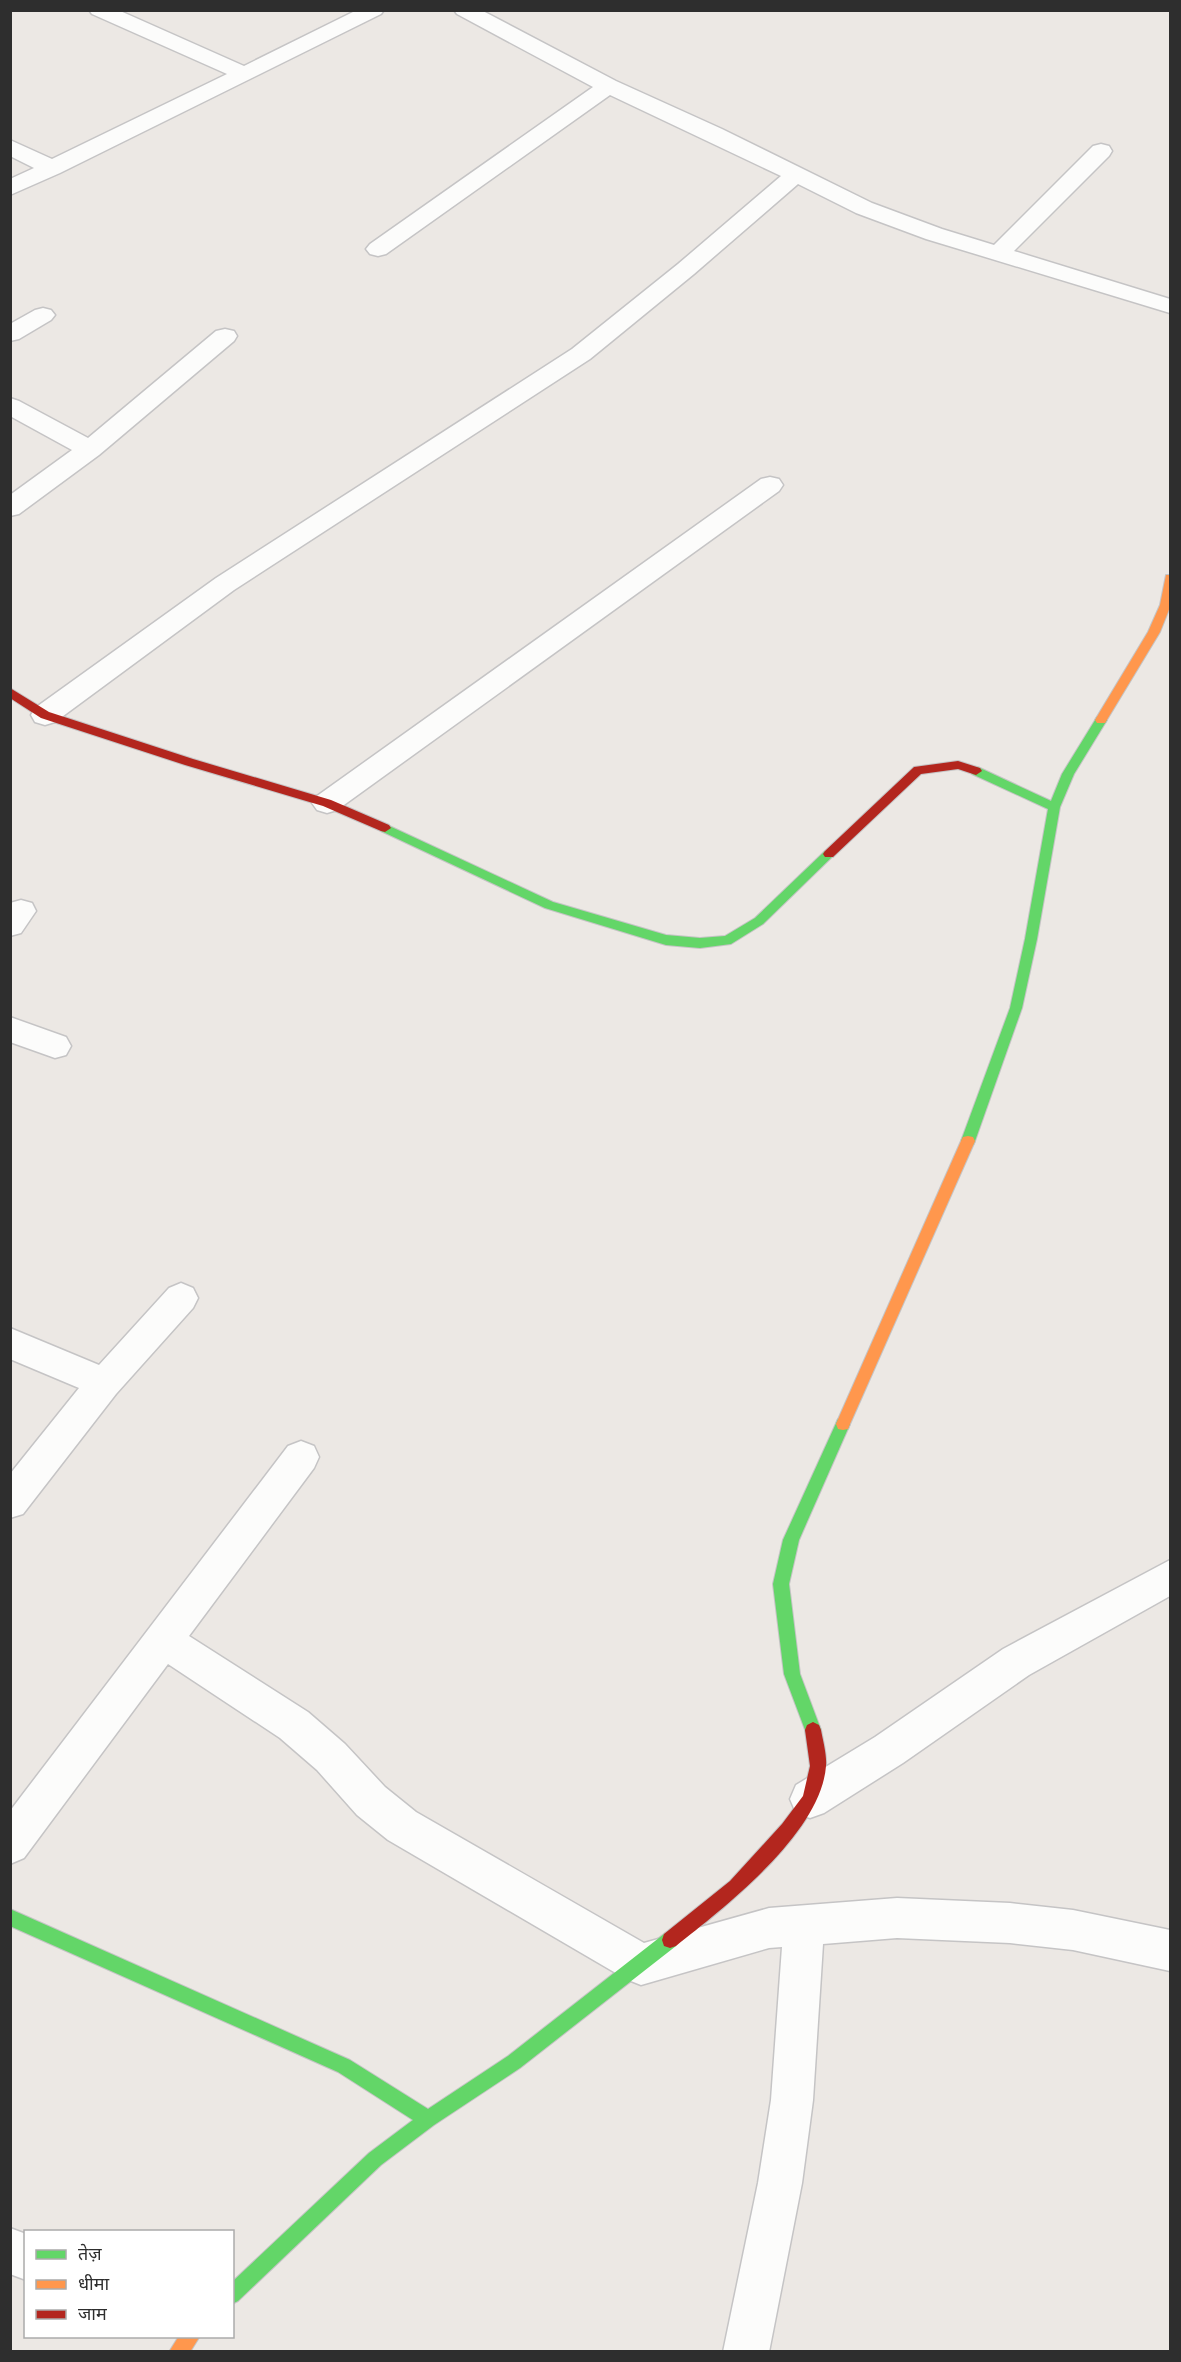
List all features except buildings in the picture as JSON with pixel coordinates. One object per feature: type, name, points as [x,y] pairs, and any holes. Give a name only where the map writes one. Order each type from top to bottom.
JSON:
[{"type":"street","points":[[99,10],[245,74]]},
{"type":"street","points":[[10,188],[374,10]]},
{"type":"street","points":[[464,10],[608,86],[714,134],[864,208],[934,234],[1170,306]]},
{"type":"street","points":[[378,249],[608,86]]},
{"type":"street","points":[[10,147],[52,168]]},
{"type":"street","points":[[999,253],[1101,151]]},
{"type":"street","points":[[45,715],[225,584],[581,354],[686,269],[795,175]]},
{"type":"street","points":[[10,334],[42,315]]},
{"type":"street","points":[[10,508],[90,449],[225,336]]},
{"type":"street","points":[[10,405],[90,449]]},
{"type":"street","points":[[327,803],[770,484]]},
{"type":"street","points":[[234,2293],[375,2159],[428,2119],[514,2062],[736,1887],[788,1830],[810,1799],[818,1766],[814,1734],[792,1674],[781,1584],[791,1540],[963,1155],[1016,1008],[1031,939],[1054,807],[1068,774],[1168,606],[1170,578]]},
{"type":"street","points":[[10,692],[45,715],[189,762],[327,803],[415,841],[549,905],[666,940],[700,943],[727,940],[759,921],[918,770],[957,765],[972,769],[1054,807]]},
{"type":"street","points":[[10,1029],[55,1046]]},
{"type":"street","points":[[10,1502],[104,1383],[181,1298]]},
{"type":"street","points":[[10,1343],[104,1383]]},
{"type":"street","points":[[10,1844],[301,1457]]},
{"type":"street","points":[[810,1799],[889,1750],[1016,1662],[1170,1577]]},
{"type":"street","points":[[163,1640],[294,1725],[331,1757],[371,1802],[402,1826],[641,1964],[770,1928],[897,1918],[1010,1923],[1073,1930],[1170,1950]]},
{"type":"street","points":[[10,1917],[344,2066],[428,2119]]},
{"type":"street","points":[[746,2352],[780,2183],[792,2100],[804,1924]]},
{"type":"street","points":[[10,2250],[24,2257]]},
{"type":"street","points":[[178,2352],[190,2338]]},
{"type":"street","points":[[198,2338],[213,2352]]},
{"type":"traffic: fast","points":[[968,1141],[1016,1008],[1031,939],[1054,807],[1068,774],[1101,720]]},
{"type":"traffic: fast","points":[[976,771],[1054,807]]},
{"type":"traffic: fast","points":[[385,828],[549,905],[666,940],[700,943],[727,941],[759,921],[829,854]]},
{"type":"traffic: fast","points":[[813,1730],[792,1674],[781,1584],[791,1540],[843,1424]]},
{"type":"traffic: fast","points":[[10,1917],[344,2066],[428,2119]]},
{"type":"traffic: fast","points":[[234,2293],[375,2159],[428,2119],[514,2062],[670,1940]]},
{"type":"traffic: slow","points":[[1101,720],[1154,632],[1166,605],[1170,578]]},
{"type":"traffic: slow","points":[[843,1424],[968,1141]]},
{"type":"traffic: slow","points":[[178,2352],[189,2338]]},
{"type":"traffic: jam","points":[[10,692],[45,715],[189,762],[327,803],[385,828]]},
{"type":"traffic: jam","points":[[829,854],[918,770],[958,765],[976,771]]},
{"type":"traffic: jam","points":[[670,1940],[736,1887],[788,1830],[810,1799],[818,1766],[813,1730]]}]
